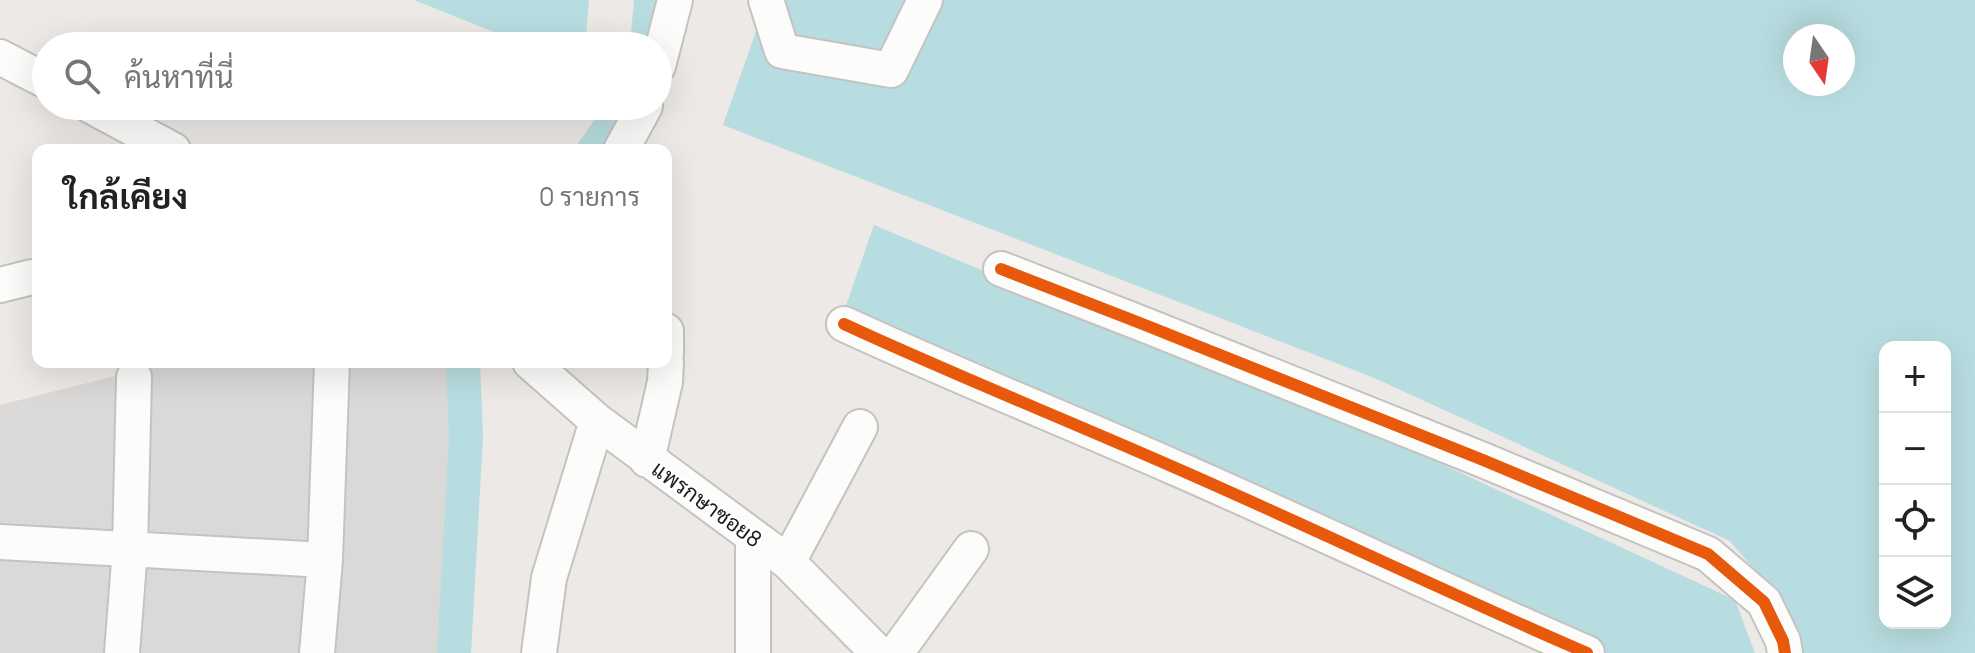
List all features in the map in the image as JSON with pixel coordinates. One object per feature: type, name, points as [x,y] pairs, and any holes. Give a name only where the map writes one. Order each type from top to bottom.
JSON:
[{"type":"street","points":[[667,32],[675,0]]},
{"type":"street","points":[[766,0],[782,51],[891,70],[925,0]]},
{"type":"street","points":[[0,57],[32,74]]},
{"type":"street","points":[[117,120],[162,144]]},
{"type":"street","points":[[624,144],[637,120]]},
{"type":"street","points":[[1001,269],[1469,454],[1708,554],[1764,602],[1783,641],[1785,653]]},
{"type":"street","points":[[844,324],[1178,469],[1587,653]]},
{"type":"street","points":[[317,653],[325,560],[332,368]]},
{"type":"street","name":"แพรกษาซอย8","points":[[537,368],[647,460],[788,562],[878,653]]},
{"type":"street","points":[[647,460],[666,368]]},
{"type":"street","points":[[122,653],[130,549],[134,377]]},
{"type":"street","points":[[539,653],[549,578],[597,421]]},
{"type":"street","points":[[788,562],[860,427]]},
{"type":"street","points":[[753,537],[753,653]]},
{"type":"street","points":[[0,542],[325,560]]},
{"type":"street","points":[[896,653],[971,549]]},
{"type":"shaded area","points":[[147,368],[452,368],[441,653],[0,653],[0,405]]},
{"type":"water","points":[[414,0],[589,0],[586,32],[494,32]]},
{"type":"water","points":[[767,0],[1975,0],[1975,653],[1800,653],[1784,605],[1730,541],[1372,377],[723,125]]},
{"type":"water","points":[[874,225],[1422,455],[1735,600],[1755,653],[1564,653],[840,323]]},
{"type":"waterway","points":[[648,32],[651,0]]},
{"type":"waterway","points":[[598,144],[615,120]]},
{"type":"waterway","points":[[454,653],[466,436],[463,368]]},
{"type":"cycle path","points":[[1001,269],[1483,460],[1708,554],[1764,602],[1783,641],[1785,653]]},
{"type":"cycle path","points":[[844,324],[1178,469],[1587,653]]}]
